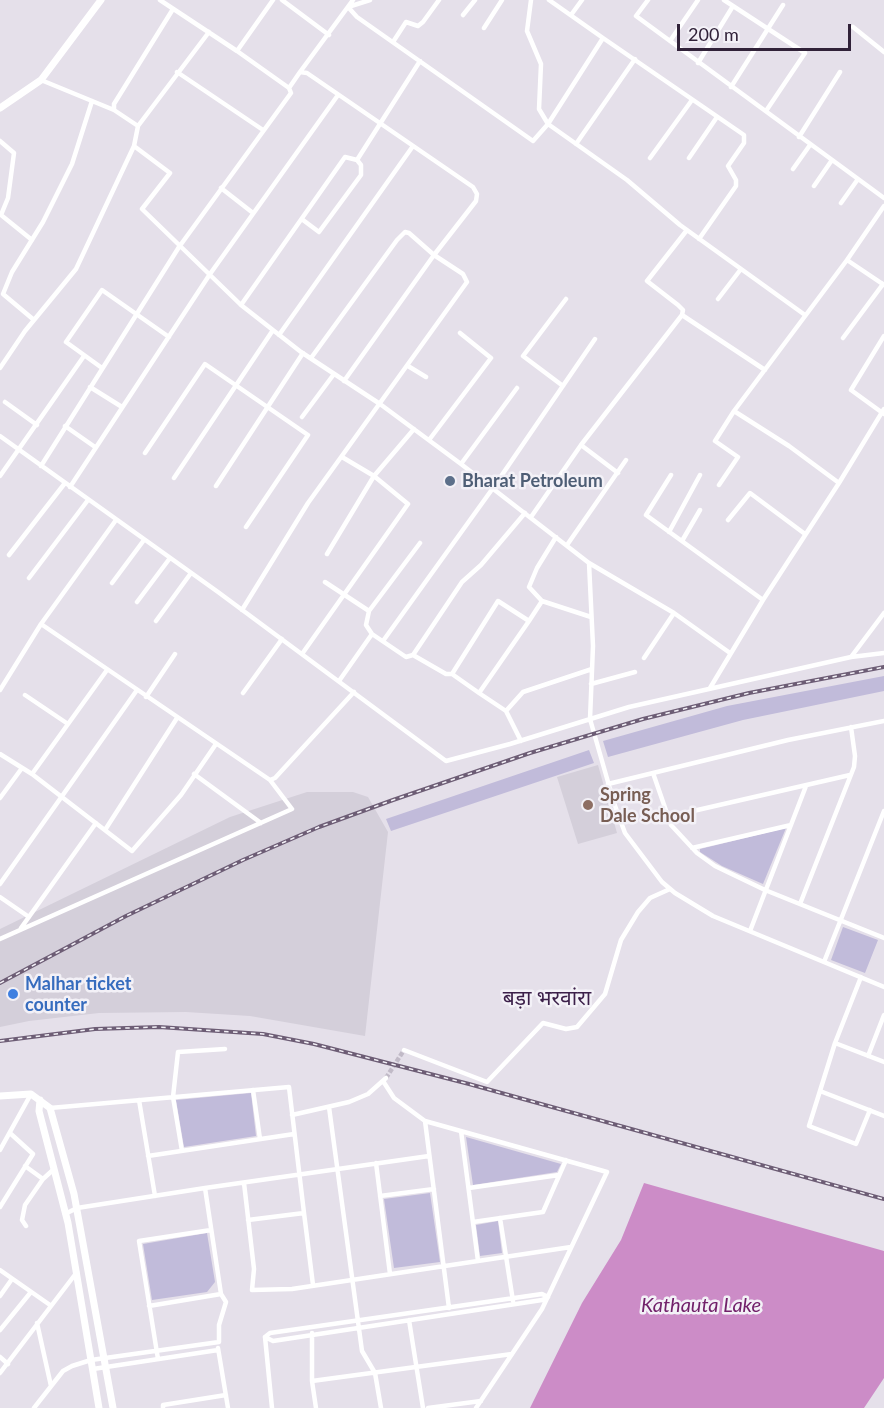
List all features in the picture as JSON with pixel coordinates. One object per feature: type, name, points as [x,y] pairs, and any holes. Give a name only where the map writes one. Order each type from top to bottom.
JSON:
[{"type":"street","points":[[0,108],[41,80],[101,0]]},
{"type":"street","points":[[41,466],[179,247],[291,93],[289,88],[237,51],[160,0]]},
{"type":"street","points":[[237,51],[273,0]]},
{"type":"street","points":[[282,0],[329,35]]},
{"type":"street","points":[[289,88],[353,0]]},
{"type":"street","points":[[393,42],[406,22],[418,26],[439,0]]},
{"type":"street","points":[[463,15],[474,0]]},
{"type":"street","points":[[483,28],[502,0]]},
{"type":"street","points":[[531,0],[527,31],[541,64],[540,109],[548,124],[627,180],[699,239],[805,315]]},
{"type":"street","points":[[549,0],[743,134],[745,140],[728,166],[736,180],[736,186],[699,239]]},
{"type":"street","points":[[572,15],[582,0]]},
{"type":"street","points":[[648,0],[636,16],[884,198]]},
{"type":"street","points":[[670,41],[698,0]]},
{"type":"street","points":[[724,0],[805,53],[766,111]]},
{"type":"street","points":[[348,8],[368,1]]},
{"type":"street","points":[[731,87],[783,5]]},
{"type":"street","points":[[698,63],[733,6]]},
{"type":"street","points":[[348,8],[533,141],[548,124],[603,38]]},
{"type":"street","points":[[114,110],[114,104],[173,9]]},
{"type":"street","points":[[853,27],[884,52]]},
{"type":"street","points":[[0,368],[34,320],[76,269],[134,146],[138,126],[209,32]]},
{"type":"street","points":[[576,144],[635,59]]},
{"type":"street","points":[[357,160],[420,61]]},
{"type":"street","points":[[177,72],[263,130]]},
{"type":"street","points":[[300,72],[307,73],[473,187],[477,194],[476,201],[434,255],[344,381]]},
{"type":"street","points":[[799,137],[840,72]]},
{"type":"street","points":[[41,80],[114,110],[138,126]]},
{"type":"street","points":[[70,487],[94,447],[253,213],[338,95]]},
{"type":"street","points":[[650,158],[692,100]]},
{"type":"street","points":[[34,320],[3,294],[12,272],[32,240],[72,164],[92,101]]},
{"type":"street","points":[[689,158],[717,117]]},
{"type":"street","points":[[0,141],[14,153],[8,198],[1,215],[32,240]]},
{"type":"street","points":[[793,168],[810,145]]},
{"type":"street","points":[[134,146],[170,172],[142,209],[241,305],[303,353],[429,440],[589,563],[674,613],[730,653]]},
{"type":"street","points":[[279,335],[413,146]]},
{"type":"street","points":[[241,305],[303,220],[345,157],[357,160],[362,165],[361,175],[319,231],[303,220]]},
{"type":"street","points":[[814,186],[831,160]]},
{"type":"street","points":[[841,203],[858,179]]},
{"type":"street","points":[[220,188],[253,213]]},
{"type":"street","points":[[719,485],[738,457],[715,441],[734,411],[883,209]]},
{"type":"street","points":[[531,517],[581,445],[682,315],[683,310],[678,305],[647,281],[687,230]]},
{"type":"street","points":[[242,610],[308,503],[467,282],[462,274],[405,232],[311,358]]},
{"type":"street","points":[[843,338],[883,284],[847,260]]},
{"type":"street","points":[[718,299],[741,269]]},
{"type":"street","points":[[102,368],[66,342],[102,290],[169,337]]},
{"type":"street","points":[[563,386],[523,356],[566,299]]},
{"type":"street","points":[[682,315],[765,370]]},
{"type":"street","points":[[174,478],[273,330]]},
{"type":"street","points":[[429,440],[491,357],[460,333]]},
{"type":"street","points":[[710,688],[763,600],[883,412],[851,390],[884,336]]},
{"type":"street","points":[[383,641],[493,488],[595,339]]},
{"type":"street","points":[[216,486],[303,353]]},
{"type":"street","points":[[0,476],[84,356]]},
{"type":"street","points":[[145,453],[205,364],[308,435],[246,527]]},
{"type":"street","points":[[408,366],[426,377]]},
{"type":"street","points":[[302,417],[334,374]]},
{"type":"street","points":[[90,387],[122,407]]},
{"type":"street","points":[[461,464],[517,388]]},
{"type":"street","points":[[5,402],[37,425]]},
{"type":"street","points":[[734,411],[789,446],[839,483]]},
{"type":"street","points":[[65,426],[94,447]]},
{"type":"street","points":[[327,554],[374,476],[414,429]]},
{"type":"street","points":[[0,436],[282,639],[446,761],[521,741],[590,718],[710,688],[883,652]]},
{"type":"street","points":[[581,445],[618,472]]},
{"type":"street","points":[[302,654],[408,504],[374,476],[342,456]]},
{"type":"street","points":[[567,545],[626,460]]},
{"type":"street","points":[[671,475],[646,515],[763,600]]},
{"type":"street","points":[[669,532],[700,475]]},
{"type":"street","points":[[9,555],[64,483]]},
{"type":"street","points":[[728,519],[750,493],[805,534]]},
{"type":"street","points":[[29,578],[88,500]]},
{"type":"street","points":[[682,541],[700,510]]},
{"type":"street","points":[[420,543],[369,611],[366,625],[372,634],[406,657],[413,655],[462,582],[481,565],[525,513]]},
{"type":"street","points":[[0,690],[41,624],[116,520]]},
{"type":"street","points":[[556,537],[537,568],[529,587],[542,601],[591,617]]},
{"type":"street","points":[[112,584],[144,540]]},
{"type":"street","points":[[137,602],[170,558]]},
{"type":"street","points":[[589,563],[592,669],[590,718],[608,784],[625,833],[641,858],[670,889],[693,906],[884,987]]},
{"type":"street","points":[[156,621],[191,573]]},
{"type":"street","points":[[325,582],[369,611]]},
{"type":"street","points":[[452,674],[498,601],[529,621]]},
{"type":"street","points":[[479,693],[542,601]]},
{"type":"street","points":[[851,657],[884,612]]},
{"type":"street","points":[[644,658],[674,613]]},
{"type":"street","points":[[0,939],[292,809],[270,780],[41,624]]},
{"type":"street","points":[[339,681],[372,634]]},
{"type":"street","points":[[243,693],[282,639]]},
{"type":"street","points":[[146,697],[176,654]]},
{"type":"street","points":[[413,655],[446,674],[452,674],[506,711],[521,741]]},
{"type":"street","points":[[506,711],[523,692],[592,669]]},
{"type":"street","points":[[32,774],[107,670]]},
{"type":"street","points":[[591,684],[635,672]]},
{"type":"street","points":[[0,884],[137,690]]},
{"type":"street","points":[[270,780],[275,778],[354,692]]},
{"type":"street","points":[[25,695],[68,724]]},
{"type":"street","points":[[105,830],[177,718]]},
{"type":"street","points":[[608,784],[788,740],[884,721]]},
{"type":"street","points":[[800,904],[850,775],[855,756],[851,728]]},
{"type":"street","points":[[0,754],[32,774],[132,851],[181,795],[216,744]]},
{"type":"street","points":[[0,798],[22,768]]},
{"type":"street","points":[[653,773],[671,825],[692,848],[716,866],[765,890],[883,936]]},
{"type":"street","points":[[195,774],[261,823]]},
{"type":"street","points":[[667,817],[850,775]]},
{"type":"street","points":[[750,931],[806,786]]},
{"type":"street","points":[[824,962],[884,811]]},
{"type":"street","points":[[19,930],[96,823]]},
{"type":"street","points":[[692,848],[791,825]]},
{"type":"street","points":[[404,1050],[487,1082],[543,1023],[566,1029],[577,1027],[605,994],[621,940],[638,912],[650,898],[670,889]]},
{"type":"street","points":[[0,897],[29,917]]},
{"type":"street","points":[[861,977],[835,1042],[809,1126],[856,1144],[870,1110]]},
{"type":"street","points":[[867,1056],[884,1015]]},
{"type":"street","points":[[835,1042],[884,1062]]},
{"type":"street","points":[[182,1151],[173,1097],[177,1052],[225,1049]]},
{"type":"street","points":[[292,1115],[368,1095],[384,1080],[394,1098],[425,1121],[607,1172],[548,1297],[476,1408]]},
{"type":"street","points":[[39,1111],[50,1108],[289,1087],[313,1285]]},
{"type":"street","points":[[253,1090],[260,1139]]},
{"type":"street","points":[[820,1091],[884,1116]]},
{"type":"street","points":[[0,1150],[11,1134],[31,1094]]},
{"type":"street","points":[[0,1096],[31,1094],[50,1108],[77,1208],[113,1408]]},
{"type":"street","points":[[40,1100],[39,1111],[65,1214],[99,1408]]},
{"type":"street","points":[[139,1100],[155,1196]]},
{"type":"street","points":[[329,1107],[362,1351],[375,1372],[381,1408]]},
{"type":"street","points":[[425,1121],[449,1311]]},
{"type":"street","points":[[461,1131],[478,1261]]},
{"type":"street","points":[[0,1207],[33,1154],[11,1134]]},
{"type":"street","points":[[148,1156],[294,1134]]},
{"type":"street","points":[[65,1214],[77,1208],[429,1156]]},
{"type":"street","points":[[473,1222],[543,1212],[566,1160]]},
{"type":"street","points":[[376,1163],[390,1274]]},
{"type":"street","points":[[25,1166],[43,1179]]},
{"type":"street","points":[[26,1226],[22,1220],[25,1205],[43,1179],[54,1169]]},
{"type":"street","points":[[56,1177],[69,1174]]},
{"type":"street","points":[[469,1188],[559,1175]]},
{"type":"street","points":[[244,1182],[254,1269],[252,1290],[313,1285],[571,1247]]},
{"type":"street","points":[[205,1188],[221,1294],[226,1302],[219,1325],[218,1350],[228,1408]]},
{"type":"street","points":[[380,1196],[434,1189]]},
{"type":"street","points":[[248,1220],[304,1213]]},
{"type":"street","points":[[501,1218],[513,1305]]},
{"type":"street","points":[[158,1359],[139,1241],[211,1230]]},
{"type":"street","points":[[0,1269],[50,1305]]},
{"type":"street","points":[[0,1373],[76,1272]]},
{"type":"street","points":[[0,1296],[12,1279]]},
{"type":"street","points":[[0,1330],[31,1292]]},
{"type":"street","points":[[149,1306],[221,1294]]},
{"type":"street","points":[[265,1337],[273,1341],[409,1320],[512,1298],[542,1294],[548,1297]]},
{"type":"street","points":[[265,1337],[270,1333],[513,1305],[548,1297]]},
{"type":"street","points":[[409,1320],[423,1408]]},
{"type":"street","points":[[37,1323],[51,1386]]},
{"type":"street","points":[[311,1329],[312,1381],[316,1408]]},
{"type":"street","points":[[265,1337],[272,1408]]},
{"type":"street","points":[[93,1369],[105,1363],[218,1342]]},
{"type":"street","points":[[34,1408],[63,1371],[92,1360],[105,1363],[158,1359],[218,1350]]},
{"type":"street","points":[[312,1381],[512,1354]]},
{"type":"street","points":[[0,1357],[8,1364]]},
{"type":"street","points":[[163,1408],[163,1405],[226,1395]]},
{"type":"street","points":[[428,1408],[481,1401]]},
{"type":"shaded area","points":[[884,676],[884,691],[743,720],[608,757],[603,741],[727,706]]},
{"type":"shaded area","points":[[589,750],[594,763],[391,831],[386,819]]},
{"type":"shaded area","name":"Spring Dale School","points":[[598,765],[617,833],[578,844],[557,777]]},
{"type":"shaded area","points":[[307,792],[353,792],[368,797],[388,832],[365,1036],[250,1016],[186,1012],[99,1013],[29,1021],[0,1027],[0,929],[230,817]]},
{"type":"shaded area","points":[[786,828],[763,884],[722,866],[700,852],[700,849]]},
{"type":"shaded area","points":[[843,927],[878,940],[865,973],[831,960]]},
{"type":"shaded area","points":[[251,1093],[256,1136],[184,1147],[176,1100]]},
{"type":"shaded area","points":[[466,1137],[561,1164],[557,1172],[473,1185]]},
{"type":"shaded area","points":[[430,1193],[440,1262],[394,1268],[384,1199]]},
{"type":"shaded area","points":[[498,1221],[502,1253],[480,1256],[476,1225]]},
{"type":"shaded area","points":[[207,1233],[215,1282],[207,1292],[152,1300],[143,1244]]},
{"type":"water","name":"Kathauta Lake","points":[[644,1183],[884,1251],[884,1378],[864,1408],[530,1408],[582,1303],[621,1240]]},
{"type":"tunnel","points":[[386,1078],[404,1050]]},
{"type":"railway","points":[[0,983],[126,916],[243,860],[319,827],[393,800],[530,753],[643,719],[749,693],[884,667]]},
{"type":"railway","points":[[0,1041],[95,1029],[159,1027],[263,1034],[314,1044],[469,1084],[884,1199]]},
{"type":"place","name":"Bharat Petroleum","points":[[450,481]]},
{"type":"place","name":"Spring Dale School","points":[[588,805]]},
{"type":"place","name":"Malhar ticket counter","points":[[13,994]]},
{"type":"district","name":"बड़ा भरवांरा","points":[[547,998]]}]
